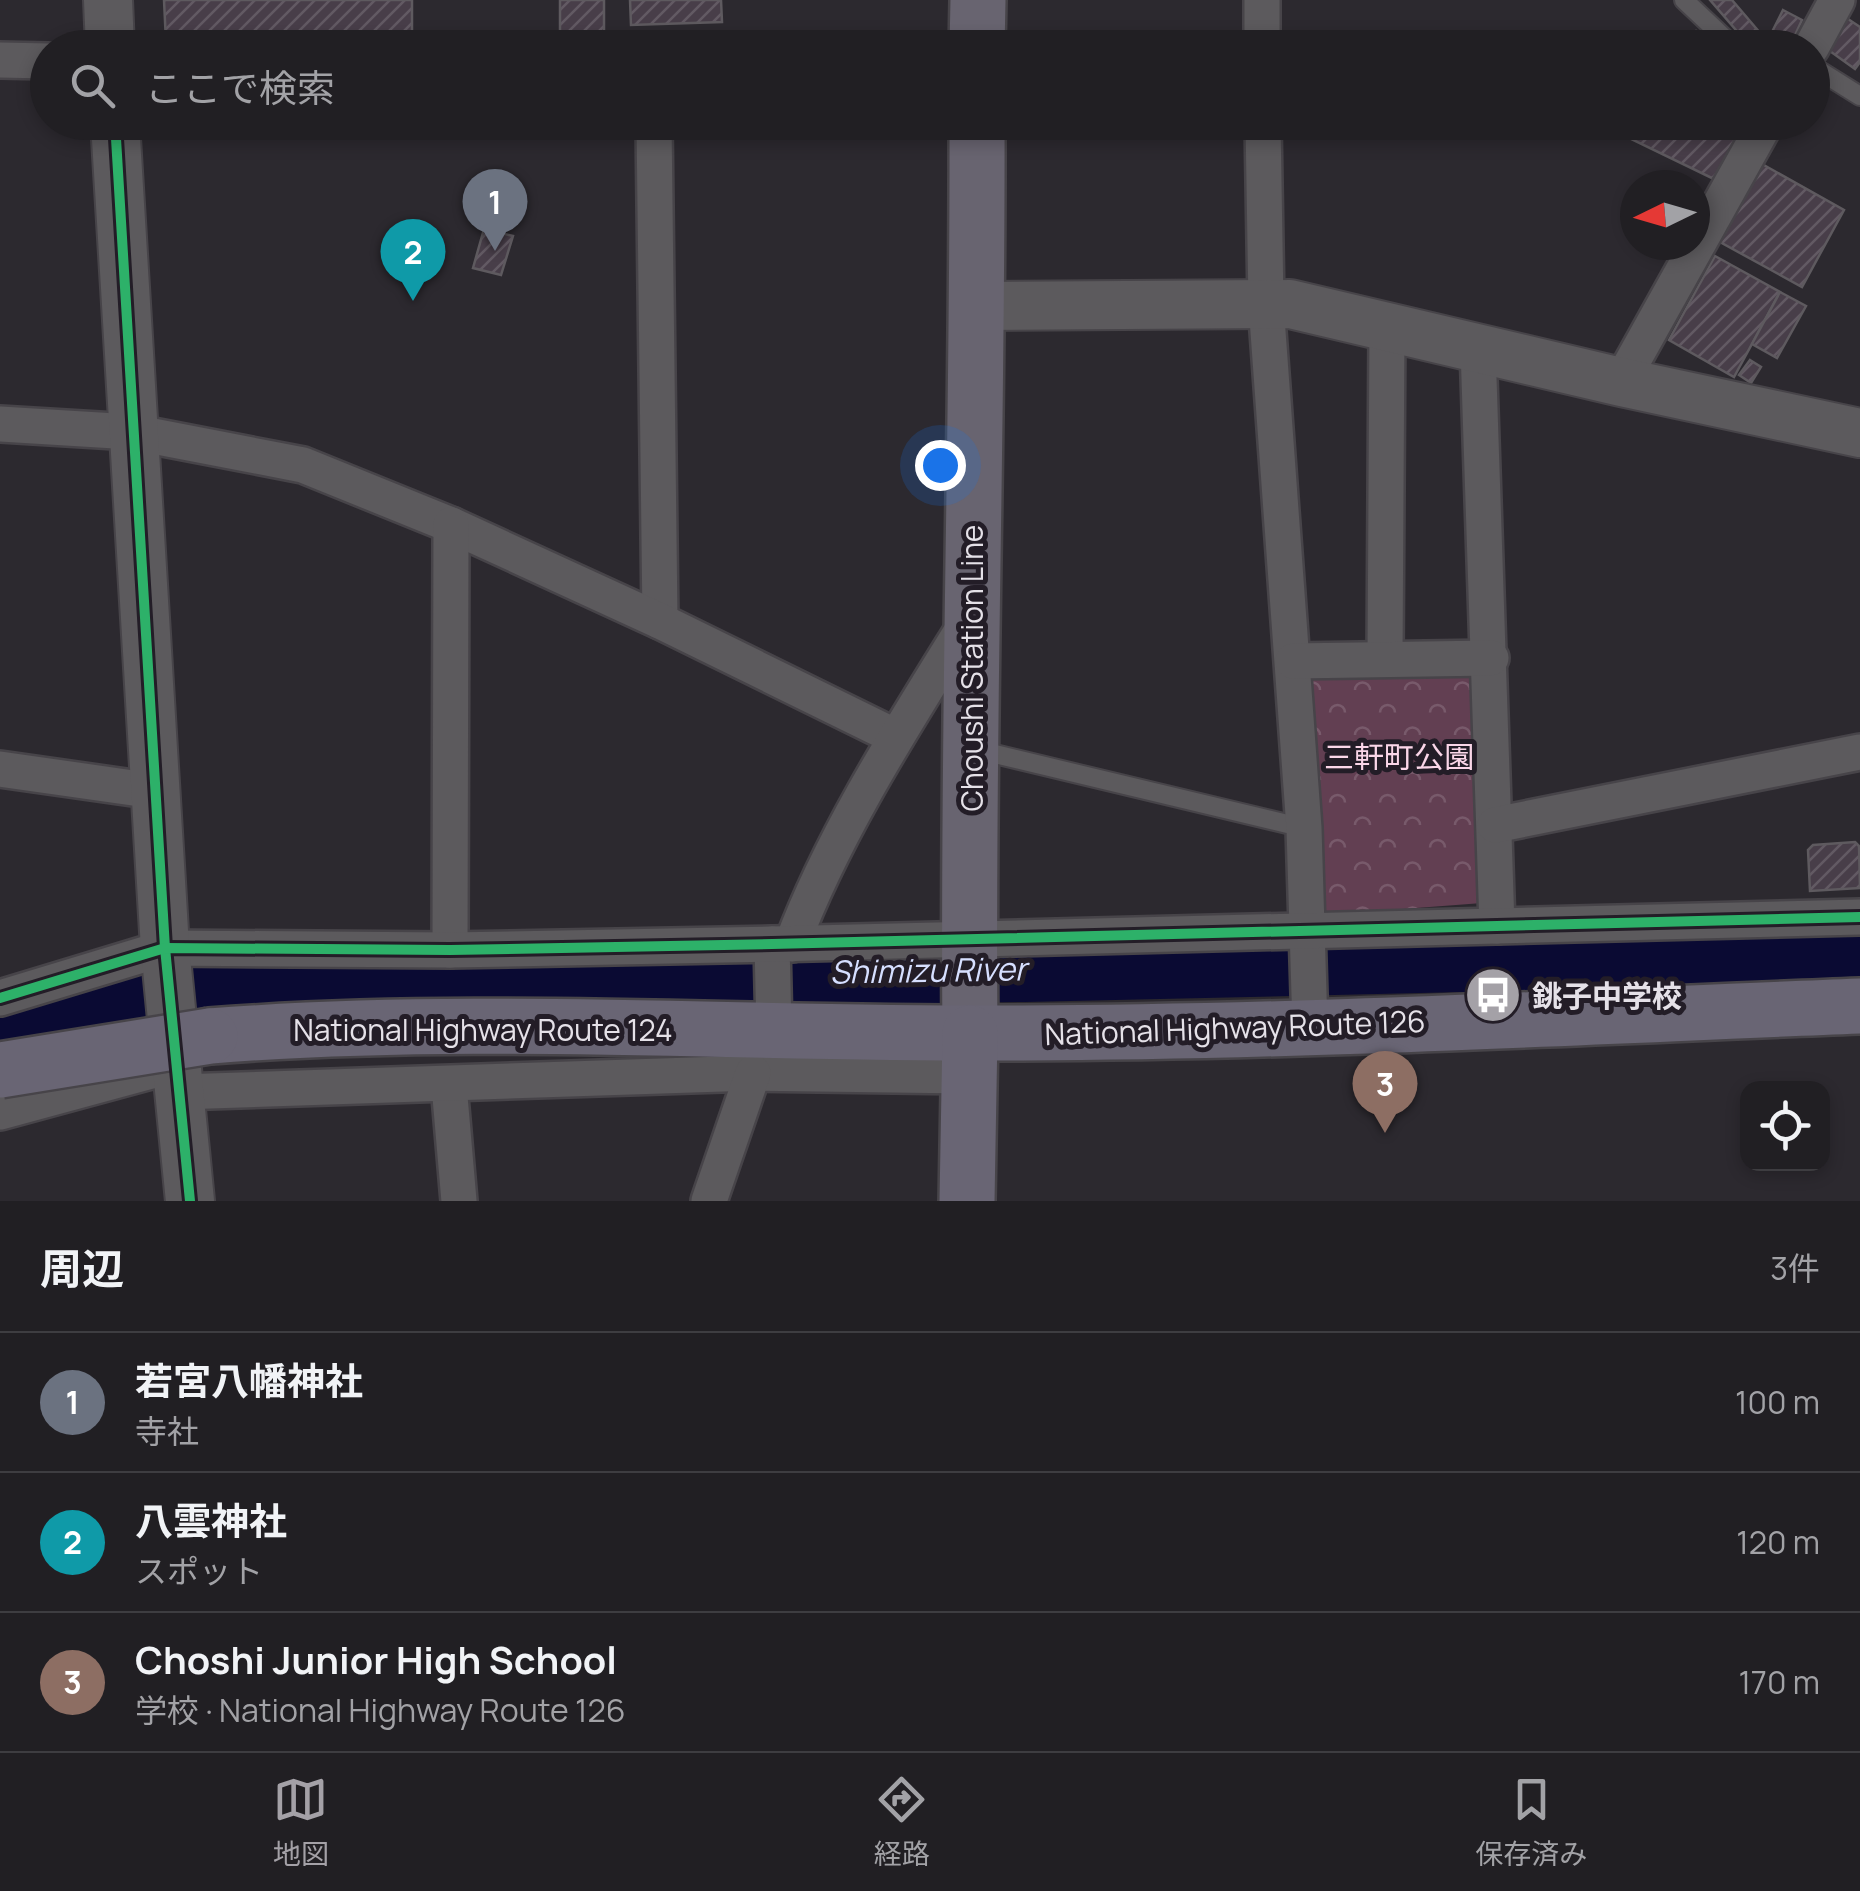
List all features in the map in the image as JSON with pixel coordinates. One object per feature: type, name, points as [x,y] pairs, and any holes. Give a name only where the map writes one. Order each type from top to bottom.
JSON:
[{"type":"highway","name":"National Highway Route 126","points":[[969,1054],[1310,1010],[1860,1006]]},
{"type":"highway","name":"National Highway Route 124","points":[[0,1070],[188,1064],[296,1029],[763,1052],[969,1054]]},
{"type":"highway","points":[[966,1201],[969,1054]]},
{"type":"main road","points":[[977,30],[978,0]]},
{"type":"main road","name":"Choushi Station Line","points":[[969,1054],[977,140]]},
{"type":"street","points":[[108,0],[109,30]]},
{"type":"street","points":[[1262,0],[1262,30]]},
{"type":"street","points":[[1821,30],[1837,0]]},
{"type":"street","points":[[0,60],[30,61]]},
{"type":"street","points":[[116,140],[165,948],[188,1064],[190,1201]]},
{"type":"street","points":[[654,140],[660,621]]},
{"type":"street","points":[[1263,140],[1266,304],[1304,828],[1310,1010]]},
{"type":"street","points":[[1621,382],[1756,140]]},
{"type":"street","points":[[978,306],[1290,304],[1621,382],[1860,433]]},
{"type":"street","points":[[1385,659],[1386,327]]},
{"type":"street","points":[[1478,348],[1497,926]]},
{"type":"street","points":[[0,424],[132,432],[302,465],[452,525],[896,737]]},
{"type":"street","points":[[450,950],[452,525]]},
{"type":"street","points":[[709,1201],[763,1052],[782,944],[805,909],[896,737],[970,618]]},
{"type":"street","points":[[1293,661],[1491,658]]},
{"type":"street","points":[[1495,824],[1860,752]]},
{"type":"street","points":[[0,769],[154,791]]},
{"type":"street","points":[[0,998],[165,948],[450,950],[782,944],[1860,917]]},
{"type":"street","points":[[0,1112],[188,1064],[450,1084],[763,1052]]},
{"type":"street","points":[[450,1084],[458,1201]]},
{"type":"lane","points":[[1684,0],[1716,30]]},
{"type":"lane","points":[[1830,77],[1860,96]]},
{"type":"lane","points":[[972,748],[1304,828]]},
{"type":"green space","name":"三軒町公園","points":[[1481,664],[1482,903],[1324,915],[1312,669]]},
{"type":"building","points":[[164,0],[412,0],[412,30],[165,30]]},
{"type":"building","points":[[560,0],[604,0],[604,30],[560,30]]},
{"type":"building","points":[[630,0],[721,0],[722,22],[631,25]]},
{"type":"building","points":[[1710,0],[1732,0],[1757,30],[1736,30]]},
{"type":"building","points":[[1783,10],[1802,20],[1797,30],[1773,30]]},
{"type":"building","points":[[1848,19],[1860,27],[1860,62],[1855,69],[1830,51],[1830,45]]},
{"type":"building","points":[[1633,140],[1737,140],[1718,181],[1710,177],[1710,170],[1695,170]]},
{"type":"building","points":[[1762,164],[1844,210],[1802,287],[1720,242]]},
{"type":"building","points":[[484,229],[513,236],[501,275],[473,268]]},
{"type":"building","points":[[1715,256],[1780,292],[1734,377],[1669,340]]},
{"type":"building","points":[[1780,292],[1806,306],[1777,358],[1752,344]]},
{"type":"building","points":[[1750,360],[1761,367],[1751,383],[1739,375]]},
{"type":"building","points":[[1855,842],[1859,846],[1860,888],[1810,891],[1808,850],[1813,845]]},
{"type":"waterway","name":"Shimizu River","points":[[0,1021],[144,987],[195,983],[1025,973],[1860,954]]},
{"type":"cycle path","points":[[116,140],[165,948],[190,1201]]},
{"type":"cycle path","points":[[0,998],[165,948],[450,950],[1860,917]]},
{"type":"place","name":"若宮八幡神社","points":[[495,251]]},
{"type":"place","name":"八雲神社","points":[[413,301]]},
{"type":"place","name":"銚子中学校","points":[[1493,995]]},
{"type":"place","name":"Choshi Junior High School","points":[[1385,1133]]}]
